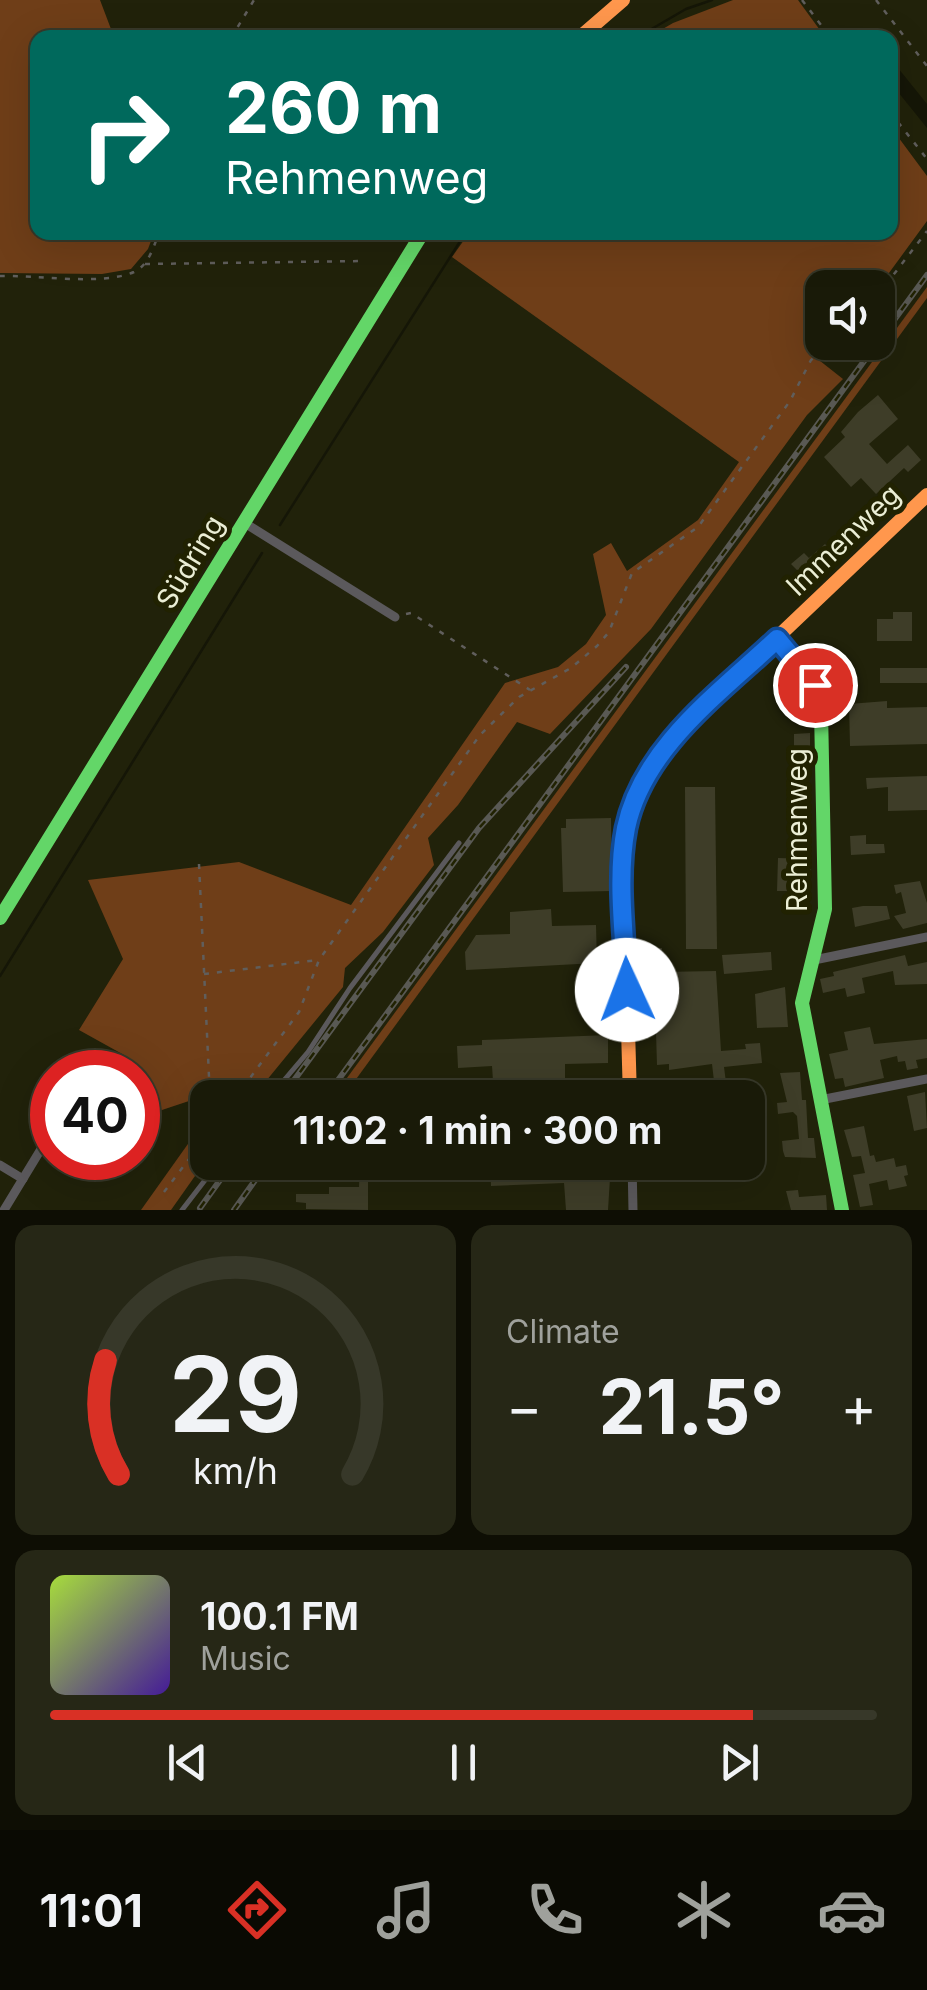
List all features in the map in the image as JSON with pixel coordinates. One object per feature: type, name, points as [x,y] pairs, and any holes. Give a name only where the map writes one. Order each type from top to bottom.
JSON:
[{"type":"street","points":[[588,30],[623,0]]},
{"type":"street","name":"Südring","points":[[0,918],[418,240]]},
{"type":"street","name":"Immenweg","points":[[629,1080],[623,857],[632,805],[662,751],[927,495]]},
{"type":"street","points":[[243,522],[395,618]]},
{"type":"street","name":"Rehmenweg","points":[[777,639],[808,674],[822,710],[825,909],[802,1003],[842,1210]]},
{"type":"street","points":[[814,960],[927,938]]},
{"type":"street","points":[[820,1100],[927,1080]]},
{"type":"street","points":[[0,1165],[23,1179]]},
{"type":"street","points":[[4,1210],[30,1167]]},
{"type":"street","points":[[633,1180],[634,1210]]},
{"type":"lane","points":[[284,1080],[460,843]]},
{"type":"lane","points":[[182,1210],[205,1180]]},
{"type":"path","points":[[236,30],[254,0]]},
{"type":"path","points":[[802,0],[826,30]]},
{"type":"path","points":[[876,0],[927,66]]},
{"type":"path","points":[[898,122],[927,159]]},
{"type":"path","points":[[895,272],[927,230]]},
{"type":"path","points":[[0,276],[106,278],[136,272],[155,240]]},
{"type":"path","points":[[144,264],[362,261]]},
{"type":"path","points":[[248,1080],[298,1012],[320,960],[480,736],[498,714],[530,690],[571,668],[597,646],[609,632],[632,573],[698,527],[790,401],[811,360]]},
{"type":"path","points":[[395,618],[411,613],[530,690]]},
{"type":"path","points":[[199,864],[209,1080]]},
{"type":"path","points":[[204,974],[320,960]]},
{"type":"path","points":[[164,1192],[190,1158]]},
{"type":"shaded area","points":[[0,0],[100,0],[111,30],[30,30],[30,240],[151,240],[131,269],[102,274],[0,273]]},
{"type":"shaded area","points":[[733,0],[798,0],[820,30],[661,30]]},
{"type":"shaded area","points":[[898,68],[927,104],[927,128],[898,92]]},
{"type":"shaded area","points":[[898,137],[927,176],[927,221],[891,270],[805,270],[805,360],[819,360],[843,379],[807,415],[651,629],[550,734],[517,722],[458,805],[428,838],[434,865],[383,932],[345,968],[343,987],[267,1080],[190,1080],[190,1101],[160,1111],[160,1050],[115,1050],[79,1030],[123,959],[88,880],[239,862],[351,905],[505,683],[558,667],[586,644],[606,615],[593,554],[611,543],[627,571],[698,520],[739,462],[452,257],[464,240],[898,240]]},
{"type":"shaded area","points":[[927,287],[927,298],[895,342],[895,331]]},
{"type":"shaded area","points":[[873,360],[882,360],[355,1080],[345,1080]]},
{"type":"shaded area","points":[[190,1141],[192,1180],[171,1210],[141,1210]]},
{"type":"building","points":[[878,395],[898,419],[869,444],[887,464],[908,445],[921,460],[908,472],[904,468],[876,494],[861,478],[851,487],[824,457],[845,437],[841,432],[858,412]]},
{"type":"building","points":[[825,544],[838,558],[821,572],[812,563],[800,573],[791,564],[804,553],[809,558]]},
{"type":"building","points":[[893,612],[912,612],[912,641],[877,641],[877,619],[893,619]]},
{"type":"building","points":[[880,668],[927,668],[927,683],[880,683]]},
{"type":"building","points":[[887,701],[887,708],[927,707],[927,744],[850,746],[849,704]]},
{"type":"building","points":[[810,733],[810,762],[794,762],[794,734]]},
{"type":"building","points":[[927,776],[927,810],[888,811],[888,787],[867,789],[866,778]]},
{"type":"building","points":[[685,787],[715,787],[717,949],[686,949]]},
{"type":"building","points":[[611,818],[612,891],[563,892],[561,828],[566,828],[566,819]]},
{"type":"building","points":[[866,835],[866,844],[884,844],[885,853],[851,855],[850,836]]},
{"type":"building","points":[[778,858],[811,859],[811,877],[793,877],[793,891],[777,891]]},
{"type":"building","points":[[920,881],[927,903],[927,923],[903,929],[894,916],[906,913],[901,892],[896,894],[894,885]]},
{"type":"building","points":[[887,906],[890,919],[855,927],[852,908]]},
{"type":"building","points":[[551,909],[552,926],[596,925],[597,963],[466,970],[465,952],[476,935],[510,934],[510,912]]},
{"type":"building","points":[[651,948],[662,948],[662,972],[716,971],[721,1051],[746,1049],[745,1044],[760,1043],[762,1063],[724,1067],[726,1080],[714,1080],[712,1064],[669,1070],[669,1064],[657,1065],[655,999],[650,999],[650,985],[654,985]]},
{"type":"building","points":[[771,952],[772,970],[724,974],[722,955]]},
{"type":"building","points":[[905,955],[908,966],[927,962],[927,984],[895,985],[893,971],[862,978],[865,993],[847,997],[845,988],[823,993],[820,979],[834,976],[833,972]]},
{"type":"building","points":[[785,987],[788,1027],[757,1028],[755,994]]},
{"type":"building","points":[[870,1027],[874,1044],[927,1039],[927,1058],[916,1060],[918,1068],[907,1070],[905,1061],[898,1062],[897,1056],[880,1060],[884,1078],[845,1087],[843,1078],[835,1079],[829,1054],[848,1050],[844,1032]]},
{"type":"building","points":[[608,1035],[608,1063],[565,1064],[565,1078],[493,1080],[492,1066],[458,1068],[457,1046],[482,1045],[482,1040]]},
{"type":"building","points":[[800,1072],[808,1138],[814,1138],[816,1158],[785,1157],[783,1151],[782,1141],[799,1139],[797,1116],[793,1112],[778,1114],[777,1103],[787,1102],[780,1073]]},
{"type":"building","points":[[925,1092],[927,1128],[914,1131],[907,1096]]},
{"type":"building","points":[[864,1126],[870,1156],[874,1155],[876,1162],[894,1158],[896,1167],[906,1165],[908,1175],[904,1176],[907,1186],[889,1190],[887,1180],[869,1184],[873,1205],[860,1207],[853,1175],[865,1173],[861,1156],[852,1157],[844,1130]]},
{"type":"building","points":[[359,1180],[368,1180],[368,1210],[306,1209],[306,1203],[296,1202],[296,1194],[329,1194],[329,1187],[359,1187]]},
{"type":"building","points":[[491,1180],[610,1180],[608,1210],[566,1210],[564,1183],[491,1186]]},
{"type":"building","points":[[798,1190],[799,1197],[826,1195],[827,1210],[791,1210],[786,1191]]},
{"type":"waterway","points":[[650,30],[686,9],[712,0]]},
{"type":"waterway","points":[[280,525],[461,240]]},
{"type":"waterway","points":[[0,976],[262,553]]},
{"type":"railway","points":[[338,1080],[927,275]]},
{"type":"railway","points":[[294,1080],[479,828],[626,667]]},
{"type":"railway","points":[[200,1208],[220,1180]]},
{"type":"railway","points":[[234,1210],[255,1180]]},
{"type":"traffic: fast","points":[[0,918],[418,240]]},
{"type":"traffic: fast","points":[[777,639],[808,674],[821,710],[825,909],[802,1003],[842,1210]]},
{"type":"traffic: slow","points":[[588,30],[623,0]]},
{"type":"traffic: slow","points":[[629,1080],[623,857],[632,805],[644,779],[684,726],[927,495]]},
{"type":"route","points":[[627,990],[623,857],[632,805],[644,779],[684,726],[777,639],[815,685]]}]
